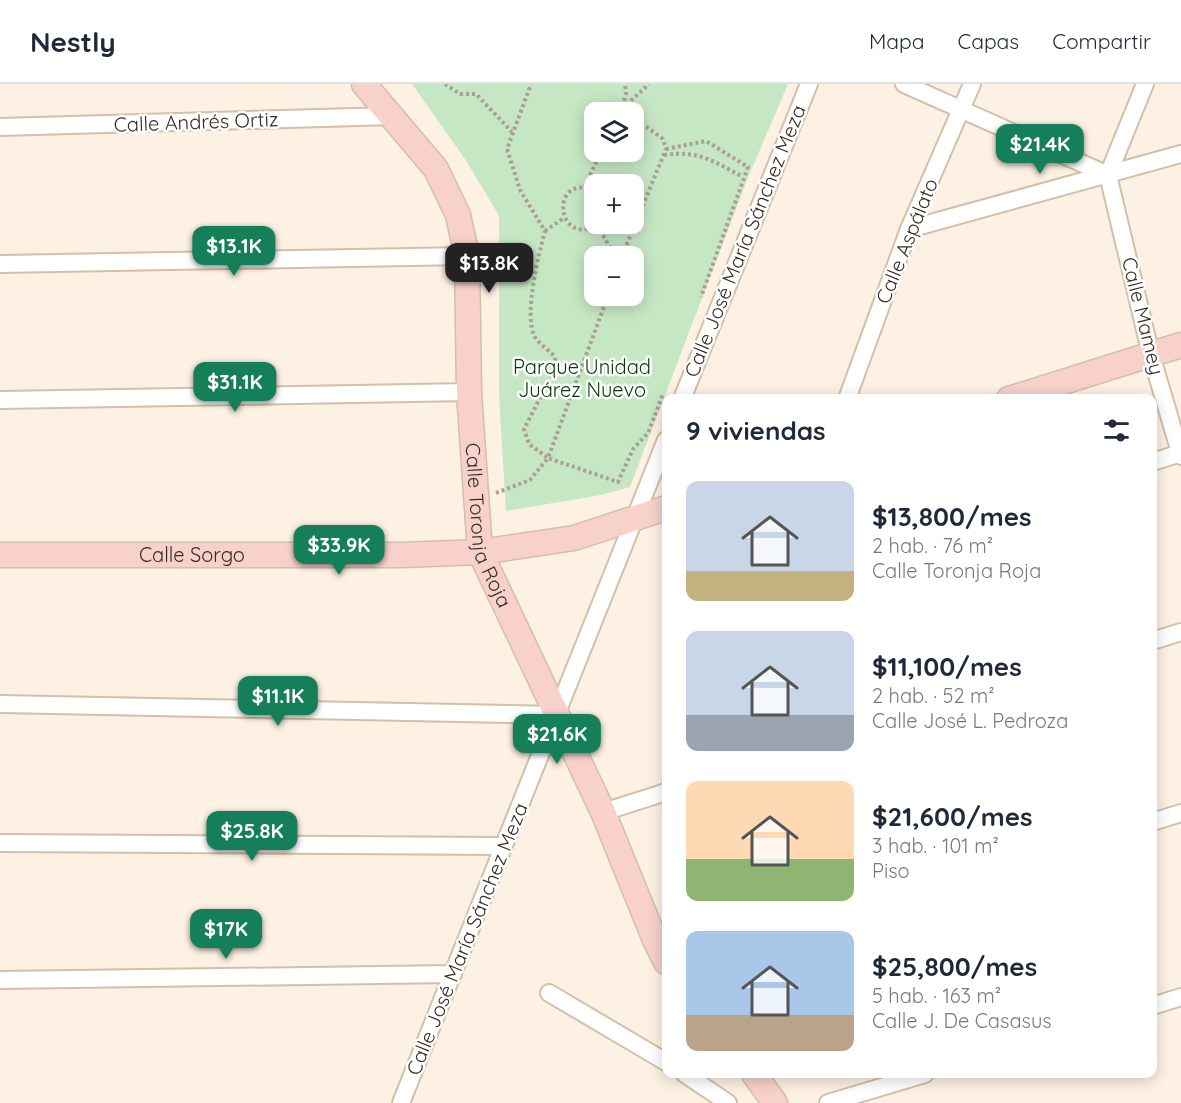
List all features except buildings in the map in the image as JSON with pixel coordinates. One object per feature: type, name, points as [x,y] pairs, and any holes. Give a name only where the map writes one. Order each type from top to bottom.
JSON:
[{"type":"street","name":"Calle Toronja Roja","points":[[364,84],[436,169],[458,215],[467,256],[469,392],[480,552],[603,812],[662,954]]},
{"type":"street","name":"Calle José María Sánchez Meza","points":[[684,394],[809,84]]},
{"type":"street","points":[[904,84],[1108,175]]},
{"type":"street","name":"Calle Aspálato","points":[[849,394],[909,229],[972,84]]},
{"type":"street","points":[[1108,175],[1145,84]]},
{"type":"street","name":"Calle Andrés Ortiz","points":[[0,127],[392,116]]},
{"type":"street","points":[[909,229],[1181,154]]},
{"type":"street","name":"Calle Mamey","points":[[1108,175],[1151,354],[1181,454]]},
{"type":"street","points":[[0,264],[467,256]]},
{"type":"street","points":[[1025,394],[1181,345]]},
{"type":"street","points":[[0,400],[469,392]]},
{"type":"street","name":"Calle José María Sánchez Meza","points":[[401,1103],[662,450]]},
{"type":"street","points":[[1157,461],[1181,454]]},
{"type":"street","name":"Calle Sorgo","points":[[0,555],[402,555],[480,552],[574,538],[662,509]]},
{"type":"street","points":[[1157,639],[1181,632]]},
{"type":"street","points":[[0,704],[556,715]]},
{"type":"street","points":[[603,812],[662,793]]},
{"type":"street","points":[[1157,820],[1181,813]]},
{"type":"street","points":[[0,843],[504,846]]},
{"type":"street","points":[[0,980],[453,974]]},
{"type":"street","points":[[549,993],[662,1060]]},
{"type":"street","points":[[1157,1004],[1181,997]]},
{"type":"street","points":[[691,1078],[728,1103]]},
{"type":"street","points":[[757,1078],[775,1103]]},
{"type":"street","points":[[828,1103],[912,1078]]},
{"type":"path","points":[[445,84],[460,94],[476,94],[513,132]]},
{"type":"path","points":[[531,84],[507,149],[520,190],[545,231]]},
{"type":"path","points":[[624,102],[625,84]]},
{"type":"path","points":[[630,102],[649,84]]},
{"type":"path","points":[[626,246],[666,149],[663,139],[644,125]]},
{"type":"path","points":[[666,149],[706,141],[748,167],[697,308]]},
{"type":"path","points":[[663,155],[688,153],[703,155],[743,177]]},
{"type":"path","points":[[584,186],[574,189],[565,196],[562,207],[564,218],[573,227],[584,230]]},
{"type":"path","points":[[564,218],[545,231],[532,278],[532,327],[535,337],[555,357],[555,369],[524,429],[529,444],[548,458],[618,482],[633,449],[648,433],[662,396]]},
{"type":"path","points":[[476,497],[505,491],[530,480],[548,458],[604,306]]},
{"type":"green space","name":"Parque Unidad Juárez Nuevo","points":[[412,84],[788,84],[747,180],[665,394],[662,394],[662,403],[630,487],[601,495],[506,511],[499,395],[499,216],[467,162]]}]
